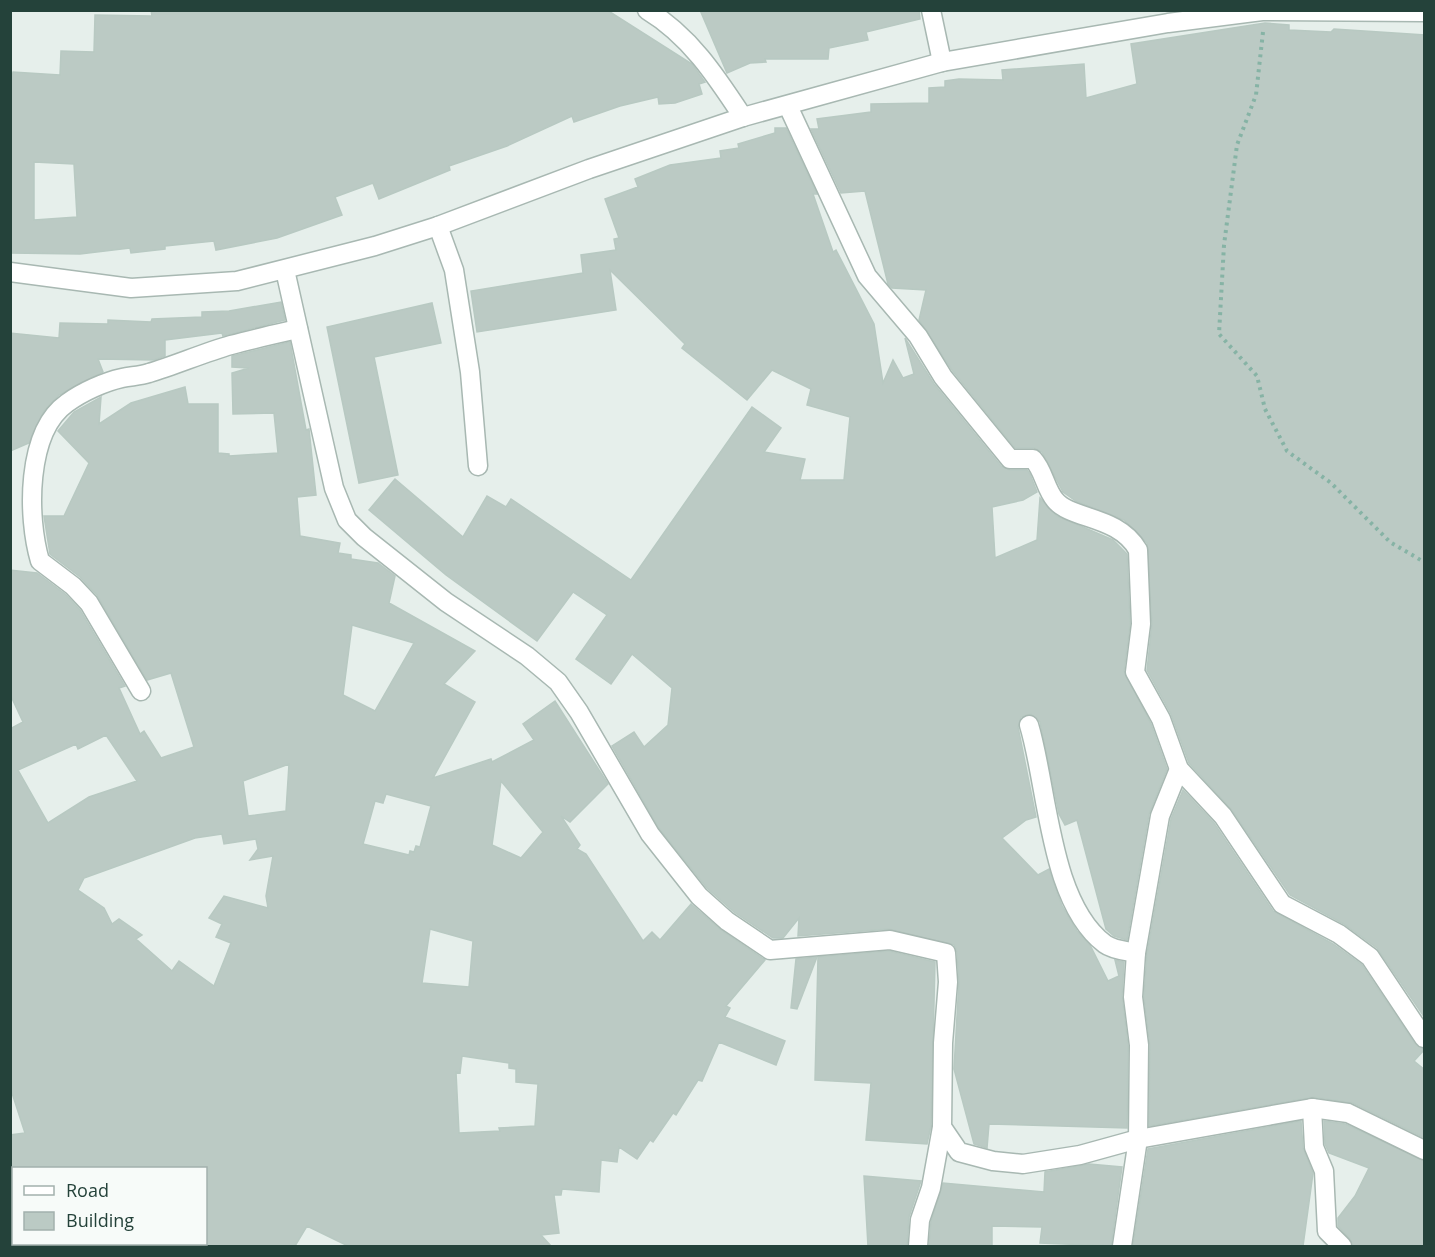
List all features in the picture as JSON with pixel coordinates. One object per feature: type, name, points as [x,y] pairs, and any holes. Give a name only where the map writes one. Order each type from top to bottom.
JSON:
[{"type":"street","points":[[647,10],[665,21],[709,65],[743,117]]},
{"type":"street","points":[[932,10],[942,62]]},
{"type":"street","points":[[10,272],[131,288],[237,281],[285,270],[438,226],[589,169],[743,117],[942,62],[1168,23],[1262,11],[1425,12]]},
{"type":"street","points":[[788,106],[867,276],[918,336],[948,383],[1010,459],[1033,459],[1039,466],[1055,501],[1064,508],[1109,524],[1134,543],[1138,550],[1141,624],[1135,672],[1161,719],[1179,769],[1223,816],[1282,904],[1339,933],[1370,957],[1425,1038]]},
{"type":"street","points":[[438,226],[454,270],[470,372],[478,466]]},
{"type":"street","points":[[285,270],[334,488],[347,520],[364,537],[446,602],[527,656],[558,682],[579,712],[650,834],[699,896],[727,921],[770,950],[890,940],[946,953],[948,982],[943,1043],[942,1127],[931,1188],[920,1221],[918,1246]]},
{"type":"street","points":[[141,691],[89,603],[73,586],[40,561],[35,534],[33,500],[37,445],[49,422],[66,403],[88,392],[119,379],[146,374],[233,345],[298,329]]},
{"type":"street","points":[[1029,725],[1050,832],[1063,875],[1079,913],[1107,946],[1136,953]]},
{"type":"street","points":[[1122,1246],[1138,1140],[1139,1045],[1133,998],[1136,953],[1160,816],[1179,769]]},
{"type":"street","points":[[942,1127],[959,1152],[993,1161],[1023,1164],[1080,1155],[1138,1140],[1312,1108],[1348,1113],[1425,1150]]},
{"type":"street","points":[[1312,1108],[1314,1147],[1324,1171],[1327,1231],[1342,1246]]},
{"type":"path","points":[[1262,11],[1263,38],[1256,95],[1237,145],[1224,245],[1219,334],[1257,376],[1265,409],[1287,451],[1331,483],[1390,542],[1425,562]]},
{"type":"building","points":[[151,10],[607,10],[692,64],[705,82],[699,84],[702,94],[675,103],[659,104],[658,97],[620,106],[574,122],[572,116],[507,146],[449,166],[450,170],[379,199],[373,183],[335,197],[342,215],[277,238],[216,250],[214,241],[165,246],[165,249],[131,253],[130,248],[80,254],[10,253],[10,83],[13,72],[60,75],[61,51],[94,52],[95,15],[152,16]],"holes":[[[34,162],[74,164],[77,217],[34,220]]]},
{"type":"building","points":[[700,10],[919,10],[920,19],[866,32],[868,40],[829,48],[828,59],[765,59],[766,62],[750,63],[727,73]]},
{"type":"building","points":[[1265,23],[1289,25],[1289,30],[1331,32],[1334,29],[1425,35],[1425,1018],[1377,948],[1344,924],[1290,895],[1232,810],[1189,763],[1171,714],[1147,670],[1152,624],[1147,543],[1124,520],[1076,501],[1063,492],[1042,452],[1034,448],[1015,448],[952,370],[919,320],[926,290],[892,288],[888,284],[865,191],[841,193],[811,129],[819,129],[817,119],[871,112],[871,104],[929,103],[929,88],[945,87],[945,81],[959,79],[1003,80],[1002,70],[1084,64],[1086,98],[1137,84],[1131,44]]},
{"type":"building","points":[[775,128],[786,128],[817,194],[813,194],[833,252],[836,250],[874,324],[883,383],[893,360],[903,378],[914,374],[905,338],[934,384],[1001,466],[1010,470],[1027,470],[1030,474],[1037,492],[1023,500],[992,507],[995,558],[1037,540],[1040,498],[1057,516],[1113,540],[1127,554],[1130,624],[1124,671],[1151,724],[1167,769],[1149,814],[1127,940],[1114,936],[1106,929],[1077,820],[1065,825],[1059,814],[1040,722],[1031,714],[1021,717],[1018,727],[1036,817],[1026,820],[1002,838],[1038,875],[1049,869],[1062,906],[1077,931],[1090,945],[1108,981],[1119,976],[1115,960],[1124,962],[1122,996],[1128,1046],[1127,1128],[989,1124],[987,1148],[974,1144],[954,1069],[959,981],[957,952],[954,945],[889,929],[798,936],[799,918],[783,938],[773,938],[734,912],[707,888],[659,828],[612,746],[634,732],[644,747],[668,725],[672,688],[632,654],[611,684],[576,659],[607,615],[573,592],[537,641],[446,575],[369,510],[395,479],[463,537],[487,496],[506,507],[511,499],[631,580],[752,407],[781,428],[764,452],[805,459],[800,480],[844,480],[850,417],[807,405],[811,389],[772,370],[747,400],[682,348],[685,344],[610,270],[616,310],[477,332],[471,291],[583,273],[581,255],[616,250],[614,239],[619,238],[605,199],[638,187],[635,179],[670,165],[721,158],[720,151],[739,148],[738,144],[775,133]]},
{"type":"building","points":[[281,302],[285,320],[223,336],[222,333],[165,340],[165,356],[154,360],[98,359],[103,372],[59,395],[44,411],[29,443],[10,451],[10,333],[59,338],[60,323],[108,324],[108,320],[151,322],[152,319],[202,317],[202,312],[229,311]]},
{"type":"building","points":[[432,303],[441,343],[374,357],[398,475],[359,483],[327,327]]},
{"type":"building","points":[[290,342],[306,430],[309,429],[316,495],[297,497],[300,536],[340,543],[338,553],[351,555],[351,559],[378,563],[395,576],[389,603],[475,651],[444,684],[475,702],[433,778],[491,759],[492,762],[534,740],[523,724],[555,701],[608,784],[570,822],[561,816],[580,845],[577,849],[586,854],[643,941],[652,932],[660,940],[691,904],[721,930],[765,960],[726,1006],[730,1008],[725,1017],[785,1041],[776,1065],[719,1042],[702,1081],[698,1080],[676,1115],[673,1113],[653,1142],[650,1140],[637,1159],[619,1147],[617,1162],[601,1160],[599,1192],[562,1189],[561,1195],[554,1195],[559,1233],[541,1235],[551,1246],[348,1246],[307,1226],[295,1246],[206,1246],[207,1167],[10,1168],[10,1135],[25,1133],[10,1087],[10,729],[23,722],[10,694],[10,570],[37,573],[65,594],[80,610],[125,686],[119,688],[140,734],[144,731],[161,758],[194,747],[171,673],[147,680],[97,595],[80,577],[50,554],[44,516],[64,516],[89,463],[58,431],[74,412],[101,397],[99,424],[131,403],[185,387],[188,404],[218,404],[218,453],[229,454],[229,456],[278,453],[274,413],[233,414],[232,373],[249,368],[232,367],[232,356]],"holes":[[[352,625],[414,643],[375,711],[343,695]],[[106,735],[137,781],[89,797],[48,823],[18,770],[76,744],[78,749]],[[289,764],[286,811],[248,816],[243,781]],[[501,781],[543,832],[521,858],[492,845]],[[386,794],[431,806],[420,847],[416,846],[414,852],[410,851],[409,855],[363,844],[375,801],[383,803]],[[222,834],[224,844],[256,839],[258,849],[250,860],[273,856],[266,896],[268,908],[224,896],[209,918],[222,924],[216,937],[231,943],[214,986],[179,961],[172,971],[136,939],[142,935],[119,919],[112,924],[104,908],[78,890],[84,878],[195,838]],[[430,929],[473,941],[469,987],[422,983]],[[462,1056],[509,1063],[509,1068],[516,1069],[516,1082],[538,1084],[535,1126],[459,1133],[456,1072],[460,1073]]]},
{"type":"building","points":[[1183,790],[1214,823],[1273,911],[1333,944],[1362,965],[1415,1044],[1425,1049],[1414,1061],[1425,1070],[1425,1138],[1353,1103],[1313,1097],[1149,1126],[1150,1045],[1144,997],[1147,954],[1171,819]]},
{"type":"building","points":[[889,951],[935,962],[931,1126],[927,1144],[866,1140],[871,1083],[815,1080],[818,957]]},
{"type":"building","points":[[817,957],[797,1009],[791,1008],[796,959]]},
{"type":"building","points":[[1301,1121],[1303,1148],[1313,1173],[1303,1246],[1133,1246],[1148,1149]]},
{"type":"building","points":[[1324,1121],[1345,1124],[1425,1161],[1425,1246],[1353,1246],[1338,1226],[1338,1218],[1355,1196],[1369,1168],[1329,1153],[1325,1144]]},
{"type":"building","points":[[1089,1164],[1122,1167],[1111,1246],[1040,1243],[1042,1227],[992,1226],[992,1246],[929,1246],[931,1222],[943,1183],[1044,1192],[1045,1172]]},
{"type":"building","points":[[864,1176],[921,1181],[909,1217],[907,1246],[868,1246]]}]
